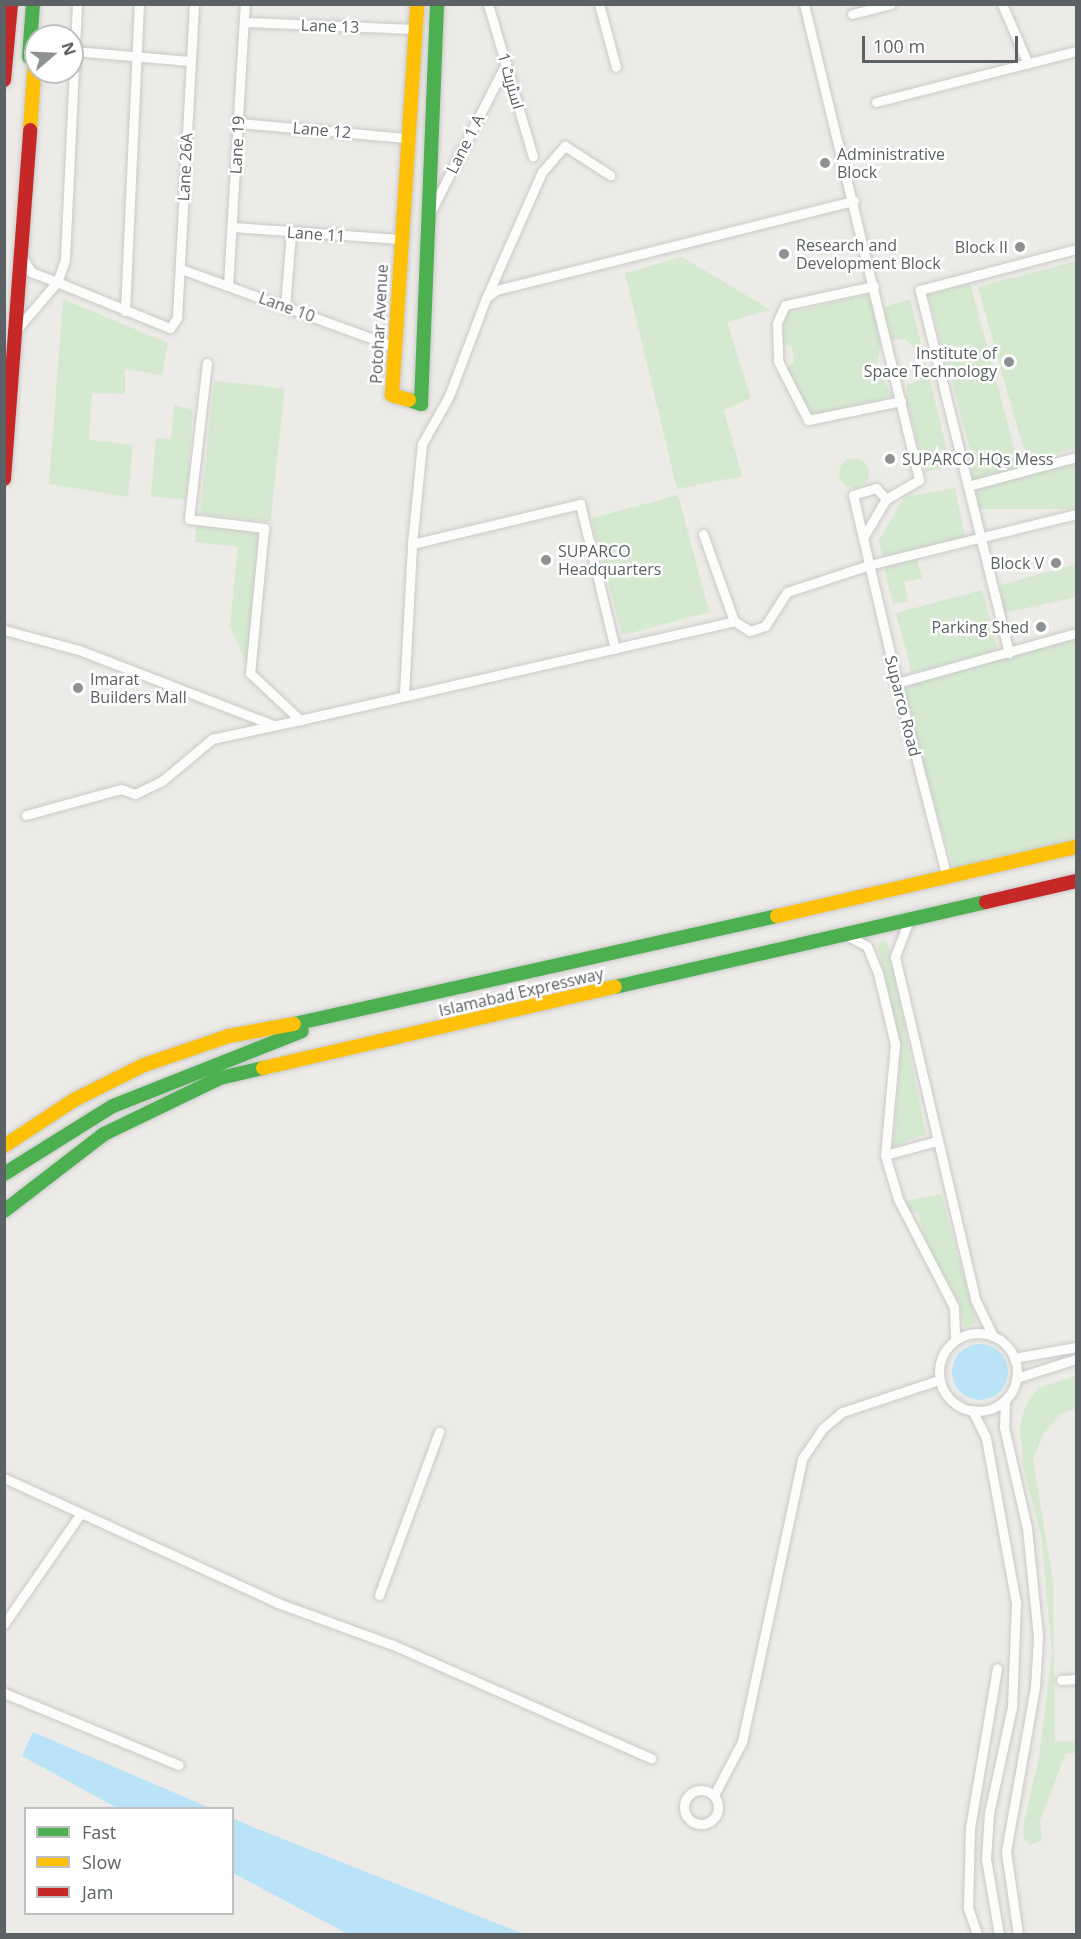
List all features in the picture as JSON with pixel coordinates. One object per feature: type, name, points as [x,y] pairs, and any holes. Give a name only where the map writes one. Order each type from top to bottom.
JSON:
[{"type":"main road","points":[[4,80],[11,4]]},
{"type":"main road","points":[[4,480],[29,110],[33,4]]},
{"type":"main road","points":[[38,24],[40,4]]},
{"type":"main road","name":"Potohar Avenue","points":[[417,4],[393,346],[392,395],[422,404],[424,225],[437,4]]},
{"type":"main road","points":[[29,110],[32,84]]},
{"type":"main road","name":"Islamabad Expressway","points":[[345,1015],[946,874],[1077,847]]},
{"type":"main road","name":"Islamabad Expressway","points":[[4,1211],[104,1134],[220,1078],[1077,881]]},
{"type":"main road","points":[[4,1146],[74,1100],[144,1065],[229,1036],[345,1015]]},
{"type":"main road","points":[[4,1174],[131,1098],[345,1015]]},
{"type":"street","points":[[76,24],[77,4]]},
{"type":"street","points":[[19,249],[31,272],[125,311],[139,4]]},
{"type":"street","name":"Lane 26A","points":[[125,311],[170,328],[177,318],[194,4]]},
{"type":"street","name":"Lane 19","points":[[228,286],[245,4]]},
{"type":"street","name":"اسٹریٹ 1","points":[[488,4],[533,157]]},
{"type":"street","points":[[598,4],[616,67]]},
{"type":"street","points":[[804,4],[854,201],[919,480],[886,500],[863,538]]},
{"type":"street","points":[[852,14],[891,4]]},
{"type":"street","points":[[1002,4],[1028,64]]},
{"type":"street","name":"Lane 13","points":[[244,22],[415,30]]},
{"type":"street","points":[[876,102],[1077,51]]},
{"type":"street","points":[[84,52],[190,61]]},
{"type":"street","name":"Lane 1 A","points":[[424,225],[506,63]]},
{"type":"street","points":[[14,333],[57,282],[65,260],[73,84]]},
{"type":"street","name":"Lane 12","points":[[238,123],[407,138]]},
{"type":"street","points":[[404,694],[412,544],[422,444],[449,396],[486,298],[542,172],[565,146],[610,175]]},
{"type":"street","points":[[486,298],[496,290],[854,201]]},
{"type":"street","name":"Lane 11","points":[[233,227],[400,238]]},
{"type":"street","points":[[285,306],[291,232]]},
{"type":"street","points":[[1009,652],[920,290],[1077,249]]},
{"type":"street","name":"Lane 10","points":[[181,268],[393,346]]},
{"type":"street","points":[[874,286],[785,305],[777,323],[778,362],[808,420],[901,401]]},
{"type":"street","points":[[207,363],[189,519],[264,528],[250,673],[300,720]]},
{"type":"street","points":[[968,486],[1077,457]]},
{"type":"street","name":"Suparco Road","points":[[886,500],[876,488],[853,495],[897,683],[946,874]]},
{"type":"street","points":[[412,544],[579,504],[615,649]]},
{"type":"street","points":[[703,534],[734,621],[750,631],[765,626],[787,592],[869,565],[1077,514]]},
{"type":"street","points":[[26,815],[121,789],[135,794],[162,782],[212,739],[734,621]]},
{"type":"street","points":[[4,630],[79,651],[274,725]]},
{"type":"street","points":[[897,683],[1077,633]]},
{"type":"street","points":[[909,920],[896,943],[895,957],[937,1141],[975,1299],[993,1336],[1014,1358],[1016,1378],[1005,1400],[1004,1427],[1027,1527],[1038,1637],[1035,1687],[1006,1852],[1018,1935]]},
{"type":"street","points":[[845,935],[867,946],[874,957],[893,1033],[885,1155],[898,1199],[954,1308],[955,1340]]},
{"type":"street","points":[[885,1155],[937,1141]]},
{"type":"street","points":[[993,1336],[967,1334],[955,1340],[940,1363],[939,1380],[956,1404],[972,1410],[1005,1400]]},
{"type":"street","points":[[1014,1358],[1077,1347]]},
{"type":"street","points":[[1016,1378],[1077,1359]]},
{"type":"street","points":[[714,1795],[742,1742],[802,1459],[822,1429],[842,1412],[939,1380]]},
{"type":"street","points":[[972,1410],[986,1438],[1016,1603],[1012,1707],[989,1813],[988,1893],[999,1935]]},
{"type":"street","points":[[379,1595],[439,1432]]},
{"type":"street","points":[[4,1478],[79,1516],[651,1758]]},
{"type":"street","points":[[4,1624],[79,1516]]},
{"type":"street","points":[[977,1935],[969,1897],[970,1828],[997,1668]]},
{"type":"street","points":[[1060,1680],[1077,1679]]},
{"type":"street","points":[[4,1693],[179,1765]]},
{"type":"street","points":[[969,1897],[988,1893]]},
{"type":"green space","points":[[682,257],[771,310],[727,322],[751,398],[724,410],[742,476],[677,489],[625,273]]},
{"type":"green space","points":[[1076,261],[1076,448],[1027,462],[978,287]]},
{"type":"green space","points":[[970,283],[1018,461],[976,472],[928,294]]},
{"type":"green space","points":[[869,294],[881,343],[876,369],[893,396],[814,416],[787,370],[794,361],[792,348],[781,341],[786,314]]},
{"type":"green space","points":[[63,299],[168,343],[162,375],[125,369],[125,394],[92,393],[89,440],[133,445],[128,497],[49,484]]},
{"type":"green space","points":[[910,299],[951,466],[926,472],[906,398],[907,384],[915,383],[923,372],[921,355],[905,339],[891,340],[884,307]]},
{"type":"green space","points":[[214,381],[285,388],[271,522],[200,514]]},
{"type":"green space","points":[[174,405],[193,410],[186,500],[151,496],[156,438],[171,439]]},
{"type":"green space","points":[[854,458],[864,463],[869,473],[864,483],[854,488],[844,483],[839,473],[844,463]]},
{"type":"green space","points":[[972,465],[1076,465],[1076,509],[972,509]]},
{"type":"green space","points":[[955,488],[965,537],[883,557],[879,540],[905,497]]},
{"type":"green space","points":[[678,495],[709,612],[622,635],[591,518]]},
{"type":"green space","points":[[196,523],[260,531],[248,666],[230,627],[238,547],[195,542]]},
{"type":"green space","points":[[917,559],[922,578],[904,582],[908,601],[893,604],[884,567]]},
{"type":"green space","points":[[1076,564],[1076,597],[1003,613],[1000,585]]},
{"type":"green space","points":[[982,590],[998,650],[912,673],[896,613]]},
{"type":"green space","points":[[1076,634],[1076,842],[955,872],[897,683]]},
{"type":"green space","points":[[882,939],[888,944],[926,1134],[893,1147],[902,1051],[878,946]]},
{"type":"green space","points":[[941,1194],[977,1323],[965,1328],[959,1302],[928,1245],[917,1211],[909,1213],[905,1201]]},
{"type":"green space","points":[[1076,1376],[1076,1408],[1060,1414],[1042,1436],[1033,1461],[1053,1580],[1055,1742],[1076,1741],[1076,1753],[1066,1753],[1040,1821],[1042,1840],[1030,1845],[1023,1838],[1024,1822],[1039,1758],[1052,1652],[1041,1536],[1023,1466],[1020,1427],[1025,1407],[1038,1388]]},
{"type":"water","points":[[980,1344],[991,1346],[1000,1352],[1006,1361],[1008,1372],[1006,1383],[1000,1392],[991,1398],[980,1400],[969,1398],[960,1392],[954,1383],[952,1372],[954,1361],[960,1352],[969,1346]]},
{"type":"water","points":[[33,1732],[208,1807],[115,1807],[22,1756]]},
{"type":"water","points":[[234,1818],[524,1934],[348,1934],[234,1874]]},
{"type":"traffic: fast","points":[[31,24],[33,4]]},
{"type":"traffic: fast","points":[[409,400],[421,404],[437,4]]},
{"type":"traffic: fast","points":[[615,987],[986,902]]},
{"type":"traffic: fast","points":[[294,1024],[777,916]]},
{"type":"traffic: fast","points":[[4,1174],[113,1106],[302,1031]]},
{"type":"traffic: fast","points":[[4,1211],[104,1134],[220,1078],[263,1068]]},
{"type":"traffic: slow","points":[[409,400],[392,395],[417,4]]},
{"type":"traffic: slow","points":[[30,130],[33,84]]},
{"type":"traffic: slow","points":[[777,916],[1076,847]]},
{"type":"traffic: slow","points":[[263,1068],[615,987]]},
{"type":"traffic: slow","points":[[4,1146],[74,1100],[144,1065],[229,1036],[294,1024]]},
{"type":"traffic: jam","points":[[4,80],[11,4]]},
{"type":"traffic: jam","points":[[4,479],[30,130]]},
{"type":"traffic: jam","points":[[986,902],[1076,881]]},
{"type":"place","name":"Administrative Block","points":[[825,163]]},
{"type":"place","name":"Block II","points":[[1020,247]]},
{"type":"place","name":"Research and Development Block","points":[[784,254]]},
{"type":"place","name":"Institute of Space Technology","points":[[1009,362]]},
{"type":"place","name":"SUPARCO HQs Mess","points":[[890,459]]},
{"type":"place","name":"SUPARCO Headquarters","points":[[546,560]]},
{"type":"place","name":"Block V","points":[[1056,563]]},
{"type":"place","name":"Parking Shed","points":[[1041,627]]},
{"type":"place","name":"Imarat Builders Mall","points":[[78,688]]}]
